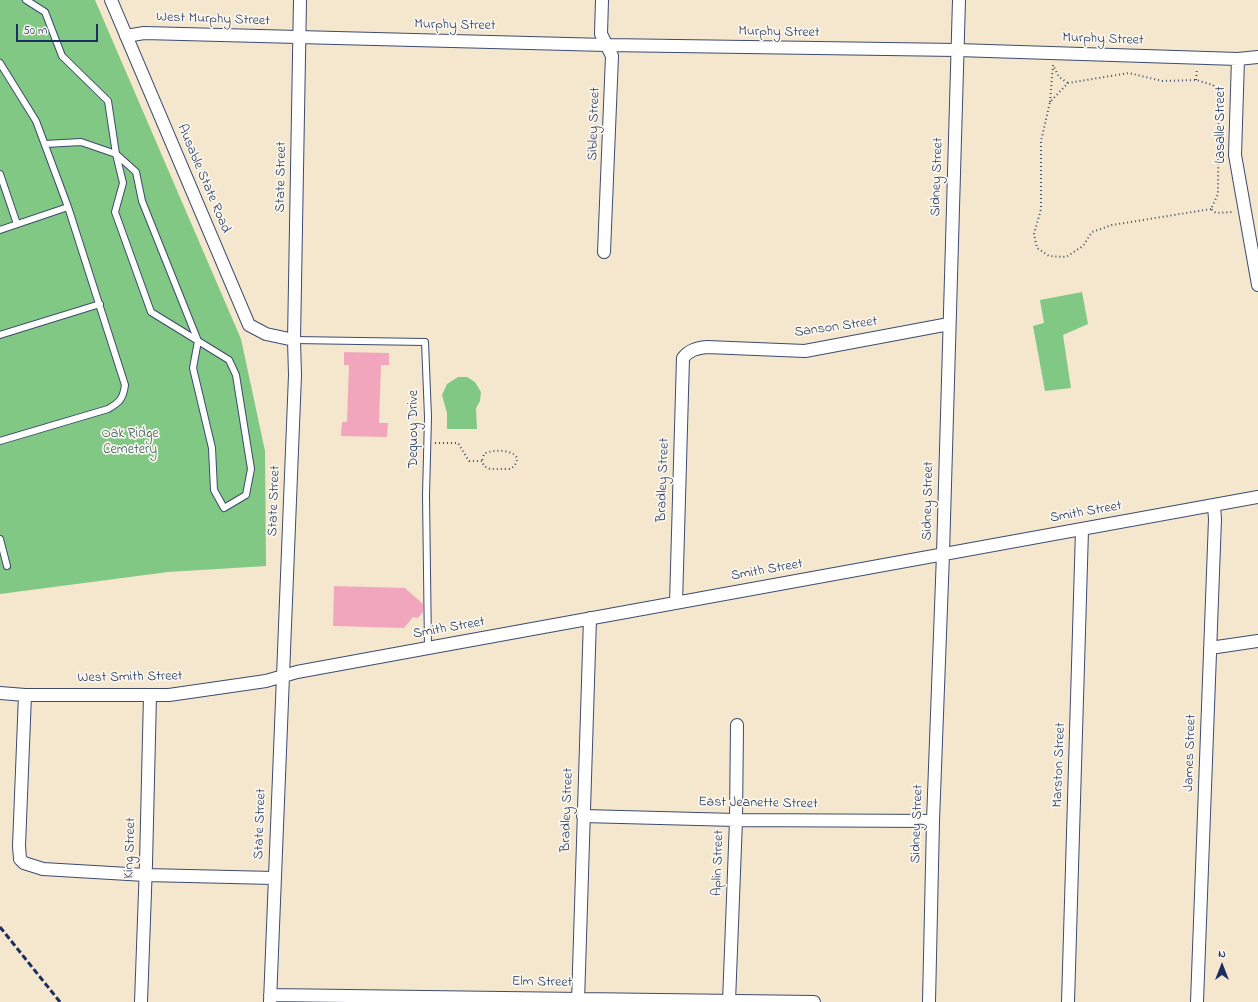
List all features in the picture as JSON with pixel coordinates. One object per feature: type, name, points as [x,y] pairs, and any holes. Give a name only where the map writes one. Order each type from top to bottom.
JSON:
[{"type":"street","name":"Ausable State Road","points":[[111,0],[249,324],[266,334],[294,340]]},
{"type":"street","name":"State Street","points":[[270,998],[295,375],[294,340],[300,0]]},
{"type":"street","name":"Sibley Street","points":[[602,0],[601,34],[612,56],[604,252]]},
{"type":"street","name":"Sidney Street","points":[[929,1002],[933,821],[943,554],[959,0]]},
{"type":"street","name":"West Murphy Street","points":[[126,36],[144,33],[299,38]]},
{"type":"street","name":"Murphy Street","points":[[299,38],[606,45],[957,50],[1238,59],[1258,57]]},
{"type":"street","name":"Lasalle Street","points":[[1238,59],[1235,155],[1258,285]]},
{"type":"street","name":"Sanson Street","points":[[683,358],[686,353],[697,348],[805,351],[821,349],[949,324]]},
{"type":"street","name":"Bradley Street","points":[[676,603],[683,358]]},
{"type":"street","name":"Smith Street","points":[[282,676],[590,618],[1258,497]]},
{"type":"street","name":"James Street","points":[[1197,1002],[1215,519],[1214,506]]},
{"type":"street","name":"Marston Street","points":[[1068,1002],[1082,530]]},
{"type":"street","name":"Bradley Street","points":[[578,1000],[590,618]]},
{"type":"street","points":[[1210,648],[1258,641]]},
{"type":"street","name":"West Smith Street","points":[[0,693],[25,695],[169,695],[266,681],[282,676]]},
{"type":"street","points":[[25,695],[19,846],[20,859],[24,863],[43,869],[145,875],[274,878]]},
{"type":"street","name":"King Street","points":[[140,1002],[150,695]]},
{"type":"street","name":"Aplin Street","points":[[729,1001],[736,820],[737,725]]},
{"type":"street","name":"East Jeanette Street","points":[[583,816],[736,820],[933,821]]},
{"type":"street","name":"Elm Street","points":[[270,998],[814,1002]]},
{"type":"lane","points":[[26,0],[45,12],[62,56],[108,101],[116,154],[123,183],[115,212],[151,312],[198,341],[229,360],[236,375],[251,469],[246,495],[224,508],[214,490],[212,448],[193,368],[198,341],[142,201],[136,172],[116,154],[81,142],[45,144]]},
{"type":"lane","points":[[0,63],[36,121],[45,144],[68,207],[125,385],[123,395],[119,402],[108,409],[0,441]]},
{"type":"lane","points":[[0,174],[17,224]]},
{"type":"lane","points":[[0,230],[68,207]]},
{"type":"lane","points":[[0,335],[100,304]]},
{"type":"lane","name":"Dequoy Drive","points":[[294,340],[425,342],[428,417],[426,585],[428,648]]},
{"type":"lane","points":[[0,539],[7,566]]},
{"type":"path","points":[[1068,83],[1059,77],[1053,65],[1050,102],[1041,141],[1041,209],[1034,234],[1037,248],[1049,256],[1066,256],[1084,246],[1092,232],[1112,225],[1212,209]]},
{"type":"path","points":[[1196,80],[1197,68]]},
{"type":"path","points":[[1050,102],[1068,83],[1128,73],[1162,81],[1196,80],[1213,85],[1219,94],[1218,194],[1212,209]]},
{"type":"path","points":[[1212,209],[1216,213],[1233,212]]},
{"type":"path","points":[[428,442],[458,443],[469,461],[482,460]]},
{"type":"path","points":[[489,451],[511,452],[516,455],[517,460],[516,465],[511,469],[490,470],[484,466],[482,460],[484,454],[489,451]]},
{"type":"green space","name":"Oak Ridge Cemetery","points":[[0,0],[95,0],[241,339],[265,451],[266,566],[168,572],[0,594]]},
{"type":"green space","points":[[1082,292],[1088,324],[1063,335],[1071,388],[1045,391],[1033,326],[1044,323],[1040,300]]},
{"type":"green space","points":[[458,377],[467,377],[475,382],[481,392],[480,401],[476,408],[477,429],[447,429],[447,413],[442,395],[447,384]]},
{"type":"building","points":[[344,352],[389,353],[389,365],[381,365],[379,423],[388,423],[387,437],[341,436],[342,422],[347,422],[349,365],[344,365]]},
{"type":"building","points":[[334,586],[405,588],[423,604],[423,612],[418,618],[413,617],[404,628],[333,626]]},
{"type":"railway","points":[[0,927],[60,1002]]}]
